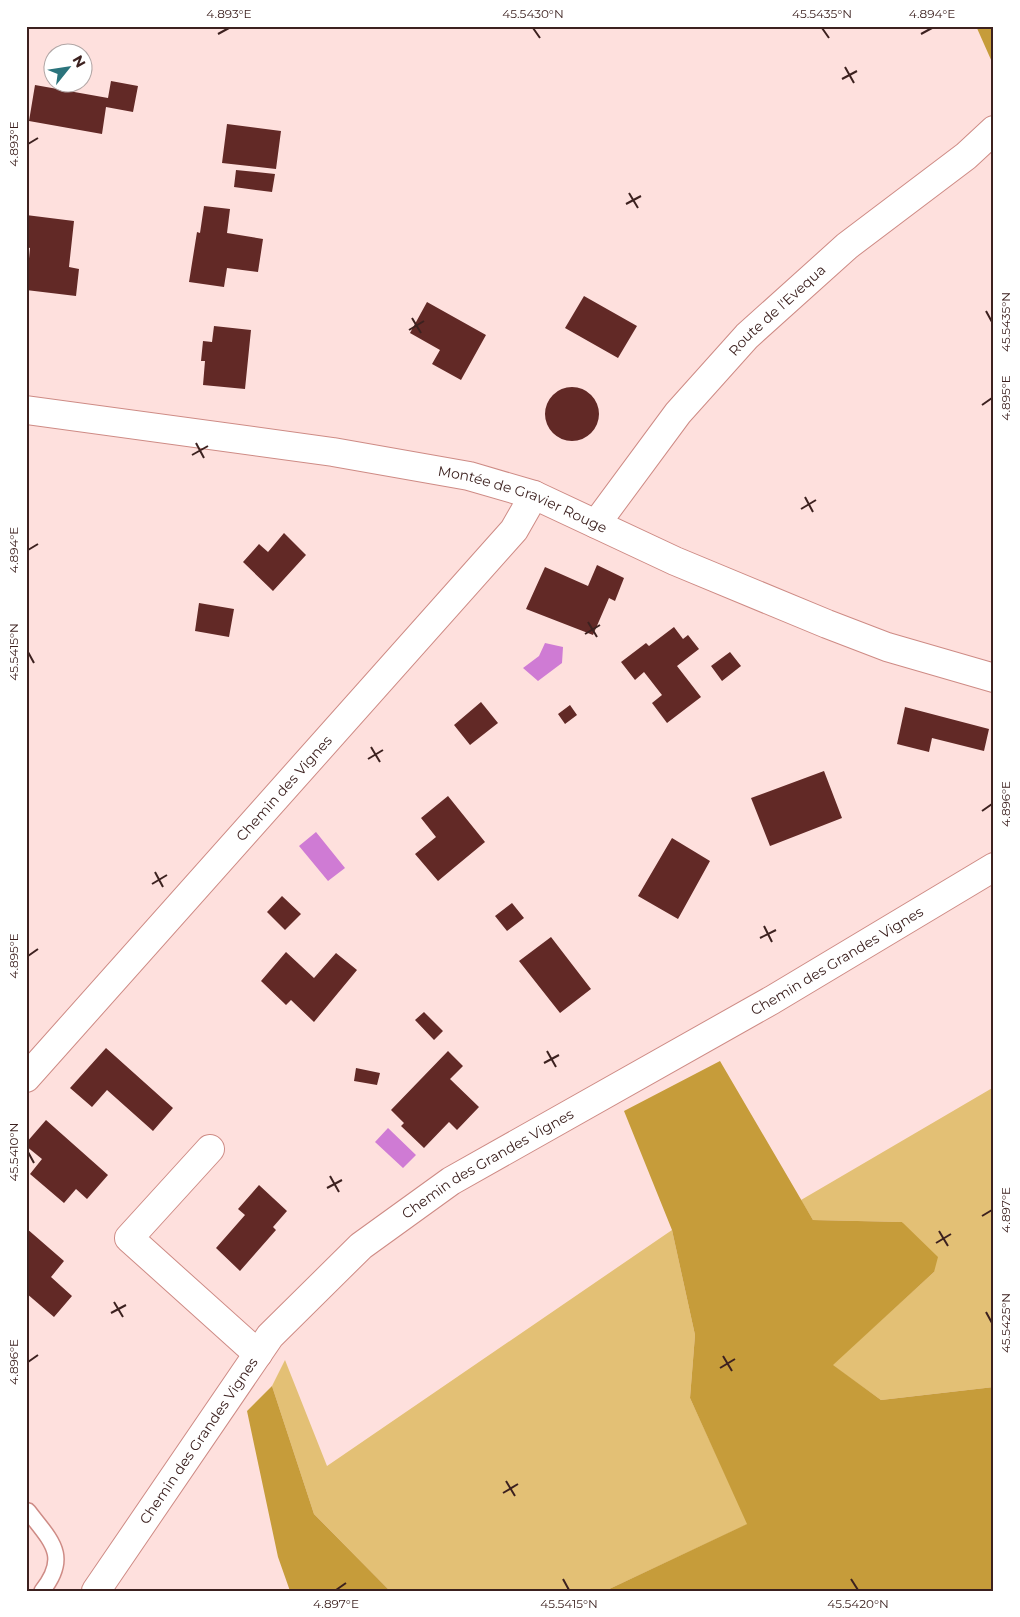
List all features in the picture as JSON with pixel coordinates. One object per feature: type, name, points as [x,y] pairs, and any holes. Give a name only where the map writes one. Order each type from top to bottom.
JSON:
[{"type":"street","name":"Route de l'Evequa","points":[[596,524],[678,414],[747,336],[847,246],[966,156],[994,130]]},
{"type":"street","name":"Montée de Gravier Rouge","points":[[26,410],[410,464],[469,476],[534,495],[675,561],[827,624],[887,647],[994,678]]},
{"type":"street","name":"Chemin des Vignes","points":[[27,1075],[514,530],[534,495]]},
{"type":"street","name":"Chemin des Grandes Vignes","points":[[96,1591],[270,1336],[360,1246],[451,1181],[772,1000],[994,867]]},
{"type":"street","points":[[210,1149],[128,1238],[258,1354]]},
{"type":"lane","points":[[28,1511],[55,1545],[57,1558],[52,1578],[42,1591]]},
{"type":"shaded area","points":[[976,26],[994,26],[994,62],[992,62]]},
{"type":"shaded area","points":[[545,643],[563,647],[562,663],[538,681],[523,668],[539,656]]},
{"type":"shaded area","points":[[316,832],[345,868],[328,881],[299,846]]},
{"type":"shaded area","points":[[720,1061],[813,1220],[902,1222],[938,1257],[934,1272],[833,1365],[881,1400],[994,1387],[994,1591],[605,1591],[747,1524],[690,1398],[695,1335],[672,1230],[624,1111]]},
{"type":"shaded area","points":[[994,1087],[994,1387],[881,1400],[832,1365],[934,1272],[902,1222],[813,1220],[801,1200]]},
{"type":"shaded area","points":[[388,1128],[416,1155],[403,1168],[375,1142]]},
{"type":"shaded area","points":[[672,1230],[695,1335],[690,1398],[748,1524],[605,1591],[390,1591],[314,1514],[272,1386],[285,1360],[327,1466]]},
{"type":"shaded area","points":[[272,1386],[314,1514],[390,1591],[290,1591],[278,1557],[247,1411]]},
{"type":"building","points":[[111,81],[138,86],[133,112],[106,107],[102,134],[29,121],[35,85],[42,86],[42,92],[74,92],[108,98]]},
{"type":"building","points":[[227,124],[281,131],[276,169],[222,163]]},
{"type":"building","points":[[236,170],[275,174],[272,192],[234,187]]},
{"type":"building","points":[[204,206],[230,209],[227,233],[263,239],[258,272],[227,268],[224,287],[189,282],[197,232],[200,233]]},
{"type":"building","points":[[26,215],[74,221],[69,267],[79,269],[76,296],[26,290],[30,248],[26,247]]},
{"type":"building","points":[[584,296],[637,326],[618,358],[565,328]]},
{"type":"building","points":[[427,302],[486,335],[461,380],[432,364],[440,350],[410,333]]},
{"type":"building","points":[[214,326],[251,330],[245,389],[203,385],[205,361],[201,361],[203,341],[212,342]]},
{"type":"building","points":[[567,387],[577,387],[587,391],[595,399],[599,414],[595,429],[587,437],[577,441],[567,441],[557,437],[549,429],[545,419],[545,409],[549,399],[557,391]]},
{"type":"building","points":[[284,533],[306,555],[273,591],[243,562],[259,544],[268,552]]},
{"type":"building","points":[[597,565],[624,578],[615,601],[609,598],[593,635],[526,609],[545,567],[588,586]]},
{"type":"building","points":[[199,603],[234,609],[229,637],[195,631]]},
{"type":"building","points":[[674,627],[683,639],[688,635],[699,649],[677,666],[701,697],[667,723],[652,703],[662,695],[644,672],[635,680],[621,662],[646,643],[649,646]]},
{"type":"building","points":[[730,652],[741,666],[722,681],[711,666]]},
{"type":"building","points":[[481,702],[498,723],[470,745],[454,725]]},
{"type":"building","points":[[570,705],[577,715],[565,724],[558,714]]},
{"type":"building","points":[[905,707],[989,729],[984,751],[932,738],[929,752],[897,744]]},
{"type":"building","points":[[824,771],[842,818],[770,846],[751,798]]},
{"type":"building","points":[[448,796],[485,842],[438,881],[415,854],[436,837],[421,818]]},
{"type":"building","points":[[672,838],[710,861],[678,919],[638,896]]},
{"type":"building","points":[[282,896],[301,914],[285,930],[267,912]]},
{"type":"building","points":[[512,903],[524,918],[507,931],[495,916]]},
{"type":"building","points":[[551,937],[591,989],[560,1013],[519,961]]},
{"type":"building","points":[[286,952],[314,978],[336,953],[357,970],[314,1022],[291,1000],[286,1005],[261,981]]},
{"type":"building","points":[[424,1012],[443,1031],[434,1040],[415,1020]]},
{"type":"building","points":[[106,1048],[173,1108],[153,1131],[107,1090],[92,1107],[70,1088]]},
{"type":"building","points":[[448,1051],[463,1066],[450,1079],[479,1107],[457,1130],[449,1122],[424,1148],[401,1126],[404,1123],[391,1110]]},
{"type":"building","points":[[356,1068],[380,1073],[377,1085],[354,1081]]},
{"type":"building","points":[[46,1120],[108,1175],[87,1199],[76,1189],[64,1203],[30,1174],[42,1159],[26,1146],[26,1143]]},
{"type":"building","points":[[259,1185],[287,1211],[273,1227],[276,1230],[240,1271],[216,1248],[245,1215],[238,1209]]},
{"type":"building","points":[[26,1228],[64,1261],[51,1277],[72,1296],[54,1317],[26,1293]]}]
